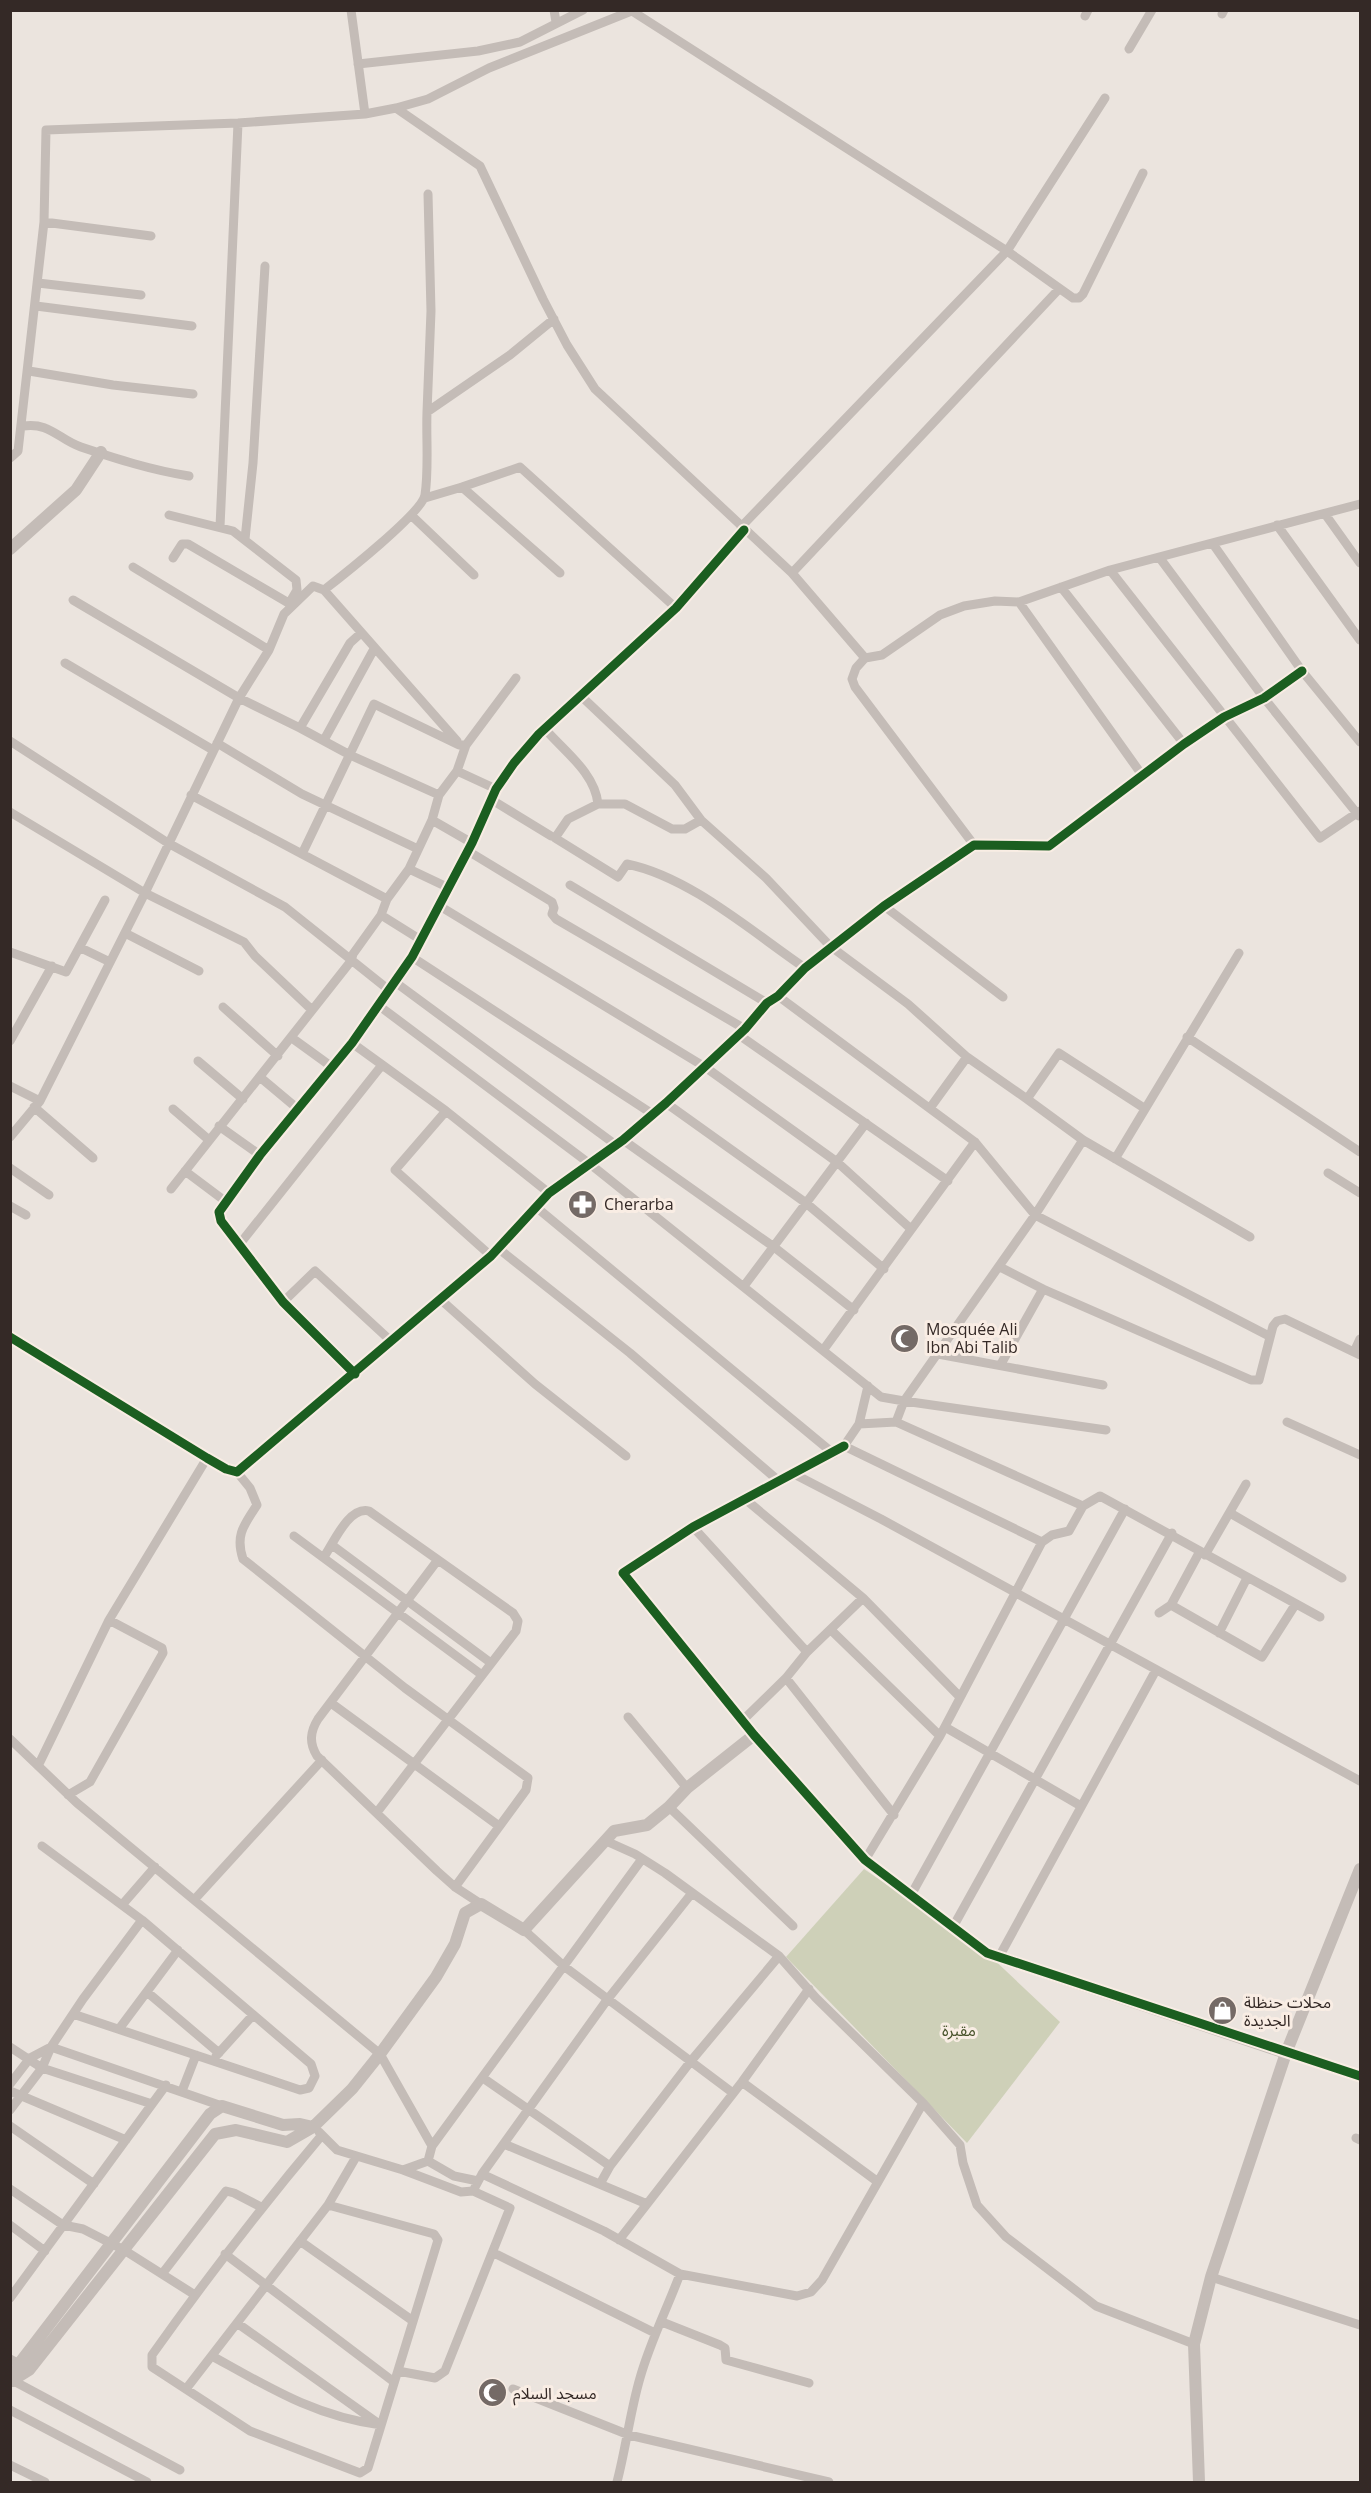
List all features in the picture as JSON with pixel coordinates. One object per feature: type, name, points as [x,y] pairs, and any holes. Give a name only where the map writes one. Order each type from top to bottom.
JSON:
[{"type":"street","points":[[351,10],[364,114]]},
{"type":"street","points":[[554,10],[556,22]]},
{"type":"street","points":[[358,64],[478,51],[520,42],[583,10]]},
{"type":"street","points":[[1129,49],[1152,10]]},
{"type":"street","points":[[10,458],[18,451],[14,437],[22,426],[36,306],[44,222],[46,130],[238,123],[364,114],[396,108],[428,99],[489,68],[633,11],[1007,251],[1073,297],[1079,298],[1083,294],[1143,173]]},
{"type":"street","points":[[355,1374],[283,1302],[239,1245],[221,1221],[219,1212],[225,1201],[352,1043],[412,957],[470,847],[496,789],[514,763],[545,729],[676,608],[742,529],[1007,251],[1105,98]]},
{"type":"street","points":[[396,108],[480,165],[567,345],[595,389],[742,529],[792,573],[865,658]]},
{"type":"street","points":[[220,527],[238,123]]},
{"type":"street","points":[[425,498],[431,311],[428,195]]},
{"type":"street","points":[[44,222],[151,236]]},
{"type":"street","points":[[245,539],[253,463],[265,266]]},
{"type":"street","points":[[38,283],[141,295]]},
{"type":"street","points":[[792,573],[1059,289]]},
{"type":"street","points":[[36,306],[192,326]]},
{"type":"street","points":[[427,411],[510,354],[554,319]]},
{"type":"street","points":[[28,371],[113,386],[193,394]]},
{"type":"street","points":[[22,426],[38,423],[80,447],[101,452],[142,468],[189,476]]},
{"type":"street","points":[[10,549],[76,490],[101,452]]},
{"type":"street","points":[[324,590],[411,515],[425,498],[520,467],[676,608]]},
{"type":"street","points":[[462,487],[560,573]]},
{"type":"street","points":[[974,845],[855,687],[852,679],[856,668],[865,658],[882,655],[940,615],[964,606],[995,601],[1019,602],[1110,570],[1360,504]]},
{"type":"street","points":[[1325,514],[1360,563]]},
{"type":"street","points":[[10,1137],[37,1104],[145,893],[239,698],[269,650],[284,614],[297,591],[296,580],[232,531],[169,515]]},
{"type":"street","points":[[411,515],[474,575]]},
{"type":"street","points":[[1276,525],[1360,640]]},
{"type":"street","points":[[173,558],[182,544],[188,544],[290,605]]},
{"type":"street","points":[[1213,544],[1302,671],[1360,742]]},
{"type":"street","points":[[1110,570],[1320,838],[1359,814],[1264,698],[1159,557]]},
{"type":"street","points":[[133,567],[269,650]]},
{"type":"street","points":[[290,605],[313,586],[324,590],[374,649],[463,745]]},
{"type":"street","points":[[1061,587],[1184,744]]},
{"type":"street","points":[[73,600],[239,698],[350,755],[439,795]]},
{"type":"street","points":[[1019,602],[1142,775]]},
{"type":"street","points":[[300,728],[350,643],[361,633]]},
{"type":"street","points":[[324,740],[374,649]]},
{"type":"street","points":[[65,663],[302,794],[418,849]]},
{"type":"street","points":[[237,1472],[491,1256],[549,1193],[620,1142],[651,1113],[666,1103],[742,1032],[767,1003],[778,996],[830,946],[974,845],[1049,846],[1184,744],[1224,717],[1264,698],[1302,671]]},
{"type":"street","points":[[171,1189],[219,1126],[261,1078],[351,961],[353,954],[381,915],[387,899],[409,869],[432,820],[439,795],[457,771],[463,745],[516,678]]},
{"type":"street","points":[[581,696],[675,785],[701,820],[766,878],[830,946],[908,1004],[967,1057],[1083,1140],[1250,1237]]},
{"type":"street","points":[[302,854],[374,704],[463,745]]},
{"type":"street","points":[[545,729],[590,777],[597,788],[598,804]]},
{"type":"street","points":[[10,741],[168,843],[285,907],[388,990]]},
{"type":"street","points":[[457,771],[496,789]]},
{"type":"street","points":[[191,795],[387,899]]},
{"type":"street","points":[[492,800],[551,836]]},
{"type":"street","points":[[701,820],[685,829],[672,829],[625,804],[598,804],[568,819],[555,838],[618,877],[627,864],[649,869],[676,880],[806,968]]},
{"type":"street","points":[[10,812],[145,893],[244,942],[255,956],[312,1010]]},
{"type":"street","points":[[432,820],[552,902],[553,918],[742,1032],[948,1181]]},
{"type":"street","points":[[409,869],[447,887]]},
{"type":"street","points":[[570,885],[767,1003]]},
{"type":"street","points":[[12,956],[66,972],[105,900]]},
{"type":"street","points":[[438,905],[705,1067],[837,1162],[911,1228]]},
{"type":"street","points":[[884,906],[1003,997]]},
{"type":"street","points":[[381,915],[420,939]]},
{"type":"street","points":[[125,933],[199,971]]},
{"type":"street","points":[[81,948],[110,962]]},
{"type":"street","points":[[1115,1159],[1239,952]]},
{"type":"street","points":[[412,957],[651,1113]]},
{"type":"street","points":[[10,1041],[52,966]]},
{"type":"street","points":[[395,982],[620,1142],[774,1247],[854,1310]]},
{"type":"street","points":[[778,996],[975,1142],[1035,1215],[1269,1336]]},
{"type":"street","points":[[378,1005],[590,1164],[824,1349],[881,1397],[1106,1430]]},
{"type":"street","points":[[223,1007],[278,1056]]},
{"type":"street","points":[[1187,1037],[1360,1152]]},
{"type":"street","points":[[292,1038],[332,1067]]},
{"type":"street","points":[[352,1043],[446,1111],[549,1193]]},
{"type":"street","points":[[1027,1099],[1059,1053],[1144,1108]]},
{"type":"street","points":[[930,1108],[967,1057]]},
{"type":"street","points":[[198,1061],[243,1099]]},
{"type":"street","points":[[239,1245],[382,1065]]},
{"type":"street","points":[[261,1078],[298,1109]]},
{"type":"street","points":[[10,1086],[37,1104],[93,1158]]},
{"type":"street","points":[[666,1103],[806,1203],[884,1269]]},
{"type":"street","points":[[173,1109],[209,1140]]},
{"type":"street","points":[[446,1111],[394,1170],[491,1256]]},
{"type":"street","points":[[744,1286],[866,1123]]},
{"type":"street","points":[[219,1126],[260,1155]]},
{"type":"street","points":[[896,1422],[904,1401],[1000,1267],[1083,1140]]},
{"type":"street","points":[[824,1349],[975,1142]]},
{"type":"street","points":[[10,1168],[49,1195]]},
{"type":"street","points":[[185,1171],[225,1201]]},
{"type":"street","points":[[1328,1173],[1360,1193]]},
{"type":"street","points":[[10,1206],[26,1215]]},
{"type":"street","points":[[536,1207],[834,1454]]},
{"type":"street","points":[[499,1248],[630,1353],[780,1482]]},
{"type":"street","points":[[1000,1267],[1043,1290],[1251,1380],[1259,1380],[1269,1336],[1277,1321],[1285,1319],[1357,1353],[1360,1339]]},
{"type":"street","points":[[283,1302],[315,1270],[392,1342]]},
{"type":"street","points":[[1001,1364],[1043,1290]]},
{"type":"street","points":[[440,1299],[535,1384],[626,1456]]},
{"type":"street","points":[[10,1337],[207,1458],[226,1469],[237,1472],[250,1488],[257,1505],[243,1528],[238,1545],[243,1559],[365,1656],[528,1778],[528,1788],[455,1887]]},
{"type":"street","points":[[938,1354],[1001,1364],[1103,1385]]},
{"type":"street","points":[[868,1386],[859,1424],[844,1446],[834,1454],[693,1527],[623,1573],[754,1735],[865,1860],[987,1953],[1360,2076]]},
{"type":"street","points":[[859,1424],[896,1422],[1083,1506]]},
{"type":"street","points":[[1287,1422],[1360,1455]]},
{"type":"street","points":[[844,1446],[1042,1542]]},
{"type":"street","points":[[38,1766],[108,1620],[207,1458]]},
{"type":"street","points":[[794,1474],[1016,1592],[1360,1781]]},
{"type":"street","points":[[1159,1613],[1171,1605],[1246,1484]]},
{"type":"street","points":[[865,1860],[940,1736],[1042,1542],[1052,1534],[1069,1531],[1083,1506],[1100,1496],[1172,1533],[1202,1554],[1320,1617]]},
{"type":"street","points":[[745,1499],[863,1598],[960,1697]]},
{"type":"street","points":[[911,1895],[1125,1509]]},
{"type":"street","points":[[324,1557],[353,1515],[366,1510],[517,1618],[517,1628],[378,1811]]},
{"type":"street","points":[[1230,1513],[1342,1578]]},
{"type":"street","points":[[693,1527],[807,1652]]},
{"type":"street","points":[[953,1927],[1172,1533]]},
{"type":"street","points":[[294,1536],[482,1675]]},
{"type":"street","points":[[332,1545],[491,1663]]},
{"type":"street","points":[[437,1561],[331,1703],[312,1731],[312,1744],[322,1760],[455,1887],[524,1930],[564,1968],[733,2093]]},
{"type":"street","points":[[1219,1633],[1247,1578]]},
{"type":"street","points":[[742,1720],[863,1598]]},
{"type":"street","points":[[1171,1605],[1262,1657],[1295,1605]]},
{"type":"street","points":[[68,1794],[90,1782],[163,1653],[162,1648],[108,1620]]},
{"type":"street","points":[[832,1631],[940,1736]]},
{"type":"street","points":[[999,1957],[1156,1670]]},
{"type":"street","points":[[786,1678],[894,1815]]},
{"type":"street","points":[[331,1703],[499,1826]]},
{"type":"street","points":[[628,1717],[687,1788]]},
{"type":"street","points":[[945,1727],[1081,1806]]},
{"type":"street","points":[[524,1930],[619,1828],[642,1828],[669,1807],[687,1788],[754,1735]]},
{"type":"street","points":[[10,1739],[68,1794],[380,2054],[432,2146]]},
{"type":"street","points":[[194,1900],[322,1760]]},
{"type":"street","points":[[669,1807],[793,1926]]},
{"type":"street","points":[[606,1841],[642,1859],[779,1956],[923,2103],[960,2145],[963,2163],[977,2205],[1006,2237],[1096,2306],[1194,2344]]},
{"type":"street","points":[[42,1846],[142,1920],[178,1950],[311,2064],[315,2076],[309,2088],[300,2090],[215,2057],[196,2055],[73,2014]]},
{"type":"street","points":[[428,2161],[432,2146],[642,1859]]},
{"type":"street","points":[[122,1905],[155,1867]]},
{"type":"street","points":[[1199,2482],[1194,2344],[1211,2277],[1286,2053],[1360,1869]]},
{"type":"street","points":[[473,2191],[480,2177],[607,2000],[692,1893]]},
{"type":"street","points":[[327,2205],[434,2234],[438,2240],[368,2468],[360,2472],[250,2431],[152,2367],[152,2355],[225,2254],[318,2131],[380,2054],[436,1977],[455,1944],[465,1913],[481,1904]]},
{"type":"street","points":[[10,2110],[42,2068],[51,2047],[73,2014],[142,1920]]},
{"type":"street","points":[[119,2029],[178,1950]]},
{"type":"street","points":[[600,2184],[610,2166],[691,2061],[779,1956]]},
{"type":"street","points":[[619,2240],[742,2082],[809,1989]]},
{"type":"street","points":[[147,1992],[215,2057]]},
{"type":"street","points":[[215,2057],[253,2015]]},
{"type":"street","points":[[10,2047],[42,2068],[152,2104]]},
{"type":"street","points":[[10,2084],[30,2058],[51,2047],[283,2125],[300,2124],[318,2131],[337,2150],[403,2170],[461,2192],[473,2191],[510,2208],[494,2253],[445,2371],[435,2378],[398,2370]]},
{"type":"street","points":[[182,2091],[196,2055]]},
{"type":"street","points":[[483,2079],[610,2166]]},
{"type":"street","points":[[742,2082],[878,2182]]},
{"type":"street","points":[[11,2294],[166,2085]]},
{"type":"street","points":[[10,2091],[126,2140]]},
{"type":"street","points":[[403,2170],[428,2161],[454,2175],[480,2177],[619,2240],[680,2274],[797,2296],[811,2292],[822,2280],[923,2103]]},
{"type":"street","points":[[180,2470],[11,2381],[20,2364],[110,2243],[210,2114],[222,2106]]},
{"type":"street","points":[[10,2126],[94,2184]]},
{"type":"street","points":[[20,2364],[124,2250],[215,2134],[236,2130],[287,2142],[318,2131]]},
{"type":"street","points":[[504,2144],[647,2204]]},
{"type":"street","points":[[186,2389],[327,2205],[356,2157]]},
{"type":"street","points":[[10,2189],[63,2226],[83,2229],[124,2250],[195,2295]]},
{"type":"street","points":[[162,2274],[226,2192],[234,2193],[261,2207]]},
{"type":"street","points":[[10,2225],[45,2251]]},
{"type":"street","points":[[300,2241],[413,2321]]},
{"type":"street","points":[[494,2253],[655,2333]]},
{"type":"street","points":[[225,2254],[394,2382]]},
{"type":"street","points":[[617,2482],[640,2378],[655,2333],[662,2322],[680,2274]]},
{"type":"street","points":[[1211,2277],[1360,2325]]},
{"type":"street","points":[[662,2322],[720,2345],[725,2349],[726,2360],[809,2383]]},
{"type":"street","points":[[237,2323],[381,2426]]},
{"type":"street","points":[[212,2355],[286,2397],[345,2421],[381,2426]]},
{"type":"street","points":[[513,2389],[629,2435],[829,2482]]},
{"type":"street","points":[[10,2410],[147,2482]]},
{"type":"street","points":[[10,2465],[45,2482]]},
{"type":"green space","name":"مقبرة","points":[[864,1869],[987,1953],[1060,2022],[967,2143],[786,1957]]},
{"type":"cycle path","points":[[355,1374],[283,1302],[221,1221],[219,1212],[260,1155],[352,1043],[412,957],[472,843],[496,789],[514,763],[539,734],[676,608],[744,530]]},
{"type":"cycle path","points":[[10,1337],[207,1458],[226,1469],[237,1472],[491,1256],[549,1193],[623,1140],[666,1103],[745,1029],[767,1003],[778,996],[805,968],[884,906],[974,845],[1049,846],[1184,744],[1224,717],[1264,698],[1302,671]]},
{"type":"cycle path","points":[[844,1446],[693,1527],[623,1573],[754,1735],[865,1860],[987,1953],[1360,2076]]},
{"type":"place","name":"Cherarba","points":[[583,1204]]},
{"type":"place","name":"Mosquée Ali Ibn Abi Talib","points":[[905,1338]]},
{"type":"place","name":"محلات حنظلة الجديدة","points":[[1223,2011]]},
{"type":"place","name":"مسجد السلام","points":[[492,2393]]}]
